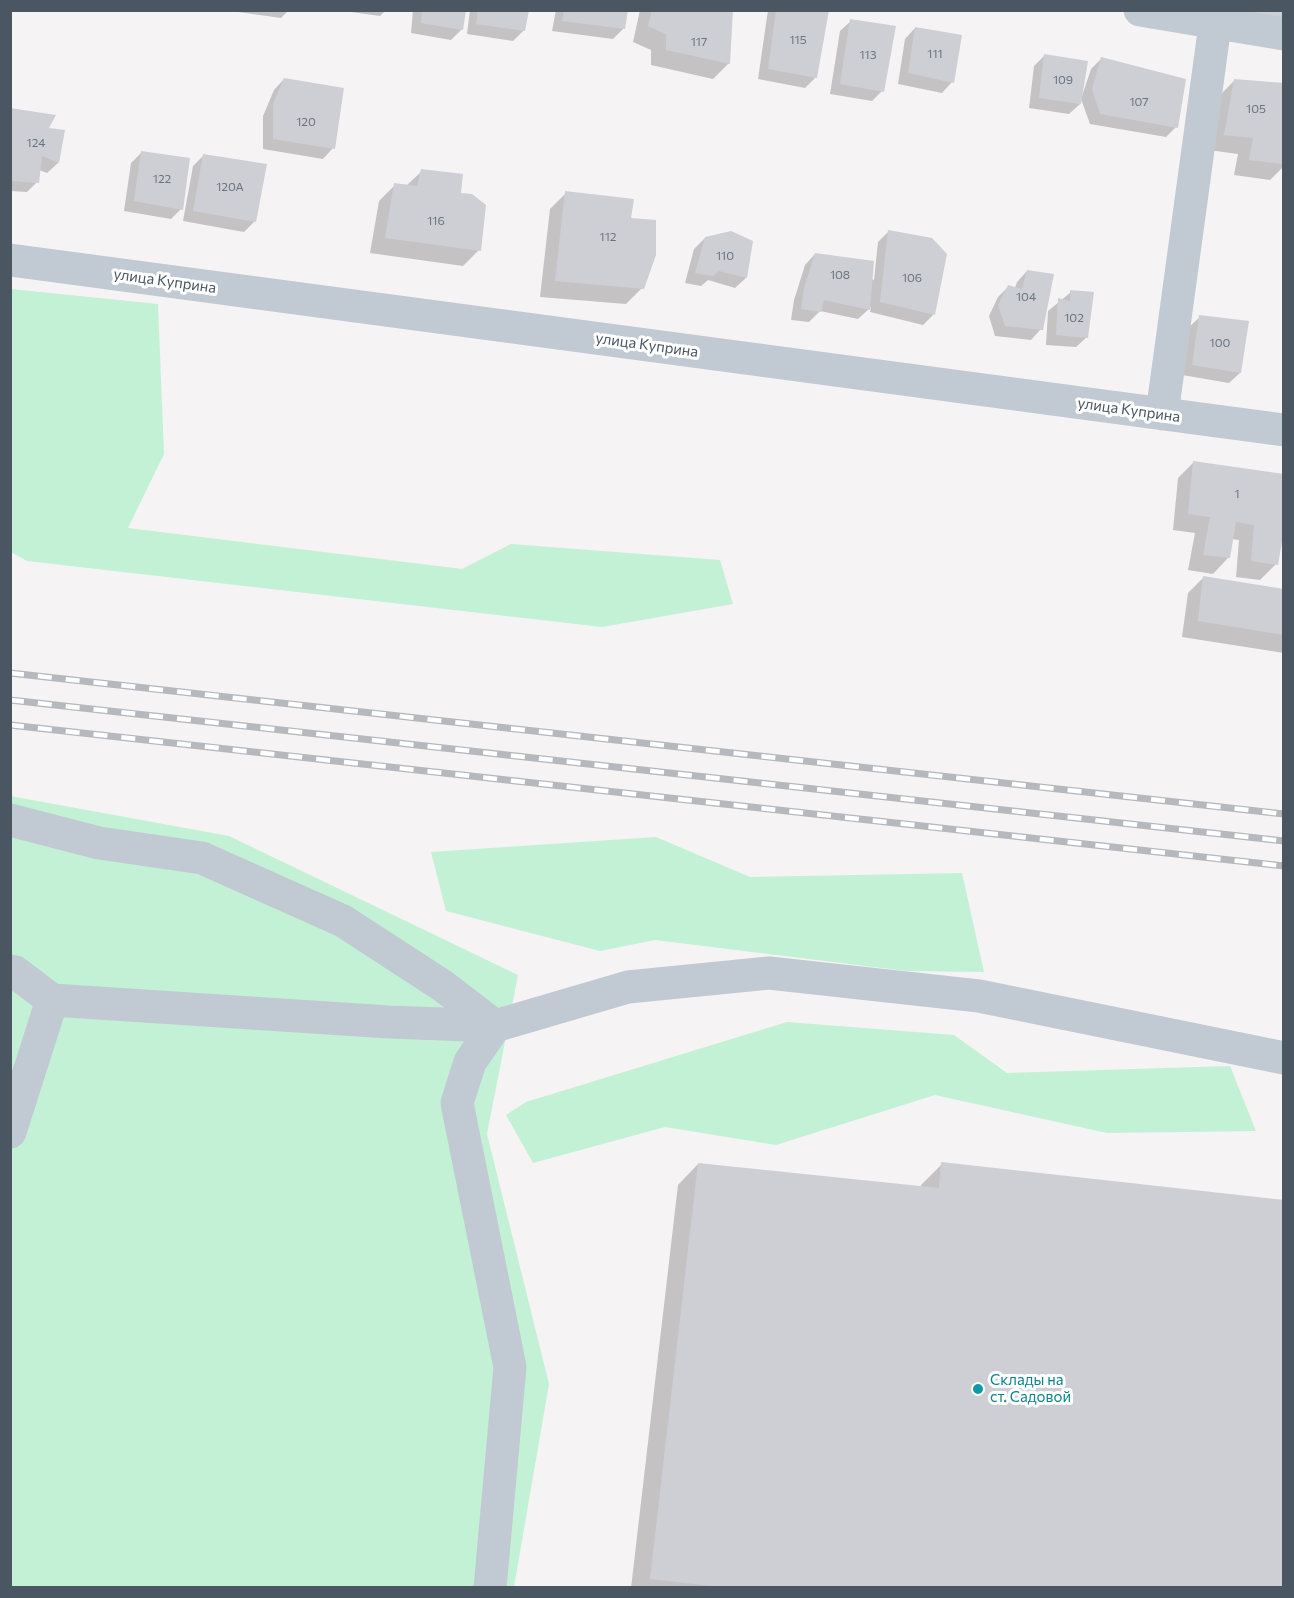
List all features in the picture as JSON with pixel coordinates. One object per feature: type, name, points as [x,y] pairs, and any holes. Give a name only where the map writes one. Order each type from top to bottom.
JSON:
[{"type":"street","points":[[1140,10],[1216,17],[1284,34]]},
{"type":"street","points":[[1162,414],[1216,17]]},
{"type":"street","name":"улица Куприна","points":[[10,260],[1284,430]]},
{"type":"street","points":[[10,820],[99,843],[202,858],[343,921],[443,986],[495,1026]]},
{"type":"street","points":[[10,971],[15,972],[52,1000],[389,1022],[495,1026],[628,987],[769,973],[979,996],[1284,1058]]},
{"type":"street","points":[[10,1132],[52,1000]]},
{"type":"street","points":[[490,1587],[510,1367],[457,1103],[470,1062],[495,1026]]},
{"type":"green space","points":[[11,289],[158,304],[164,454],[128,528],[462,569],[511,544],[720,560],[733,604],[602,627],[27,561],[11,552]]},
{"type":"green space","points":[[10,796],[229,836],[518,975],[487,1134],[549,1384],[514,1587],[11,1587]]},
{"type":"green space","points":[[656,837],[750,877],[962,873],[984,972],[906,971],[655,940],[600,951],[446,911],[431,852]]},
{"type":"green space","points":[[787,1022],[954,1035],[1007,1073],[1230,1066],[1256,1131],[1107,1133],[935,1095],[776,1145],[665,1127],[533,1163],[506,1115],[526,1102]]},
{"type":"building","points":[[422,10],[466,10],[463,30],[421,23]]},
{"type":"building","points":[[478,10],[529,10],[525,31],[476,24]]},
{"type":"building","points":[[564,10],[628,10],[625,29],[562,21]]},
{"type":"building","points":[[652,10],[733,10],[730,64],[666,50],[666,34],[648,26]]},
{"type":"building","points":[[776,10],[829,10],[817,78],[768,69]]},
{"type":"building","points":[[1245,10],[1284,10],[1284,18],[1245,12]]},
{"type":"building","points":[[850,19],[896,26],[884,92],[840,84]]},
{"type":"building","points":[[915,27],[962,35],[954,83],[908,73]]},
{"type":"building","points":[[1044,54],[1088,61],[1081,104],[1039,98]]},
{"type":"building","points":[[1101,57],[1186,79],[1178,128],[1100,114],[1092,89]]},
{"type":"building","points":[[284,78],[344,88],[335,149],[273,139],[273,104]]},
{"type":"building","points":[[1234,79],[1284,83],[1284,164],[1249,160],[1253,138],[1224,135]]},
{"type":"building","points":[[10,108],[56,115],[49,128],[65,130],[59,163],[42,156],[39,183],[10,181]]},
{"type":"building","points":[[141,151],[190,158],[183,210],[134,201]]},
{"type":"building","points":[[203,154],[267,164],[256,222],[193,211]]},
{"type":"building","points":[[421,169],[463,174],[461,193],[472,194],[486,205],[481,251],[385,238],[394,183],[417,186]]},
{"type":"building","points":[[565,191],[634,199],[631,218],[656,220],[656,255],[644,289],[555,281]]},
{"type":"building","points":[[888,230],[932,238],[947,254],[935,315],[880,302]]},
{"type":"building","points":[[731,231],[753,241],[747,278],[719,271],[713,276],[695,273],[705,237]]},
{"type":"building","points":[[815,253],[874,261],[870,310],[824,300],[821,312],[801,309],[804,288]]},
{"type":"building","points":[[1027,270],[1054,274],[1043,330],[1005,326],[998,305],[1008,285],[1022,289]]},
{"type":"building","points":[[1070,290],[1094,292],[1088,338],[1056,335],[1058,298],[1070,301]]},
{"type":"building","points":[[1199,315],[1249,321],[1241,373],[1192,365]]},
{"type":"building","points":[[1193,461],[1284,474],[1284,530],[1278,565],[1251,561],[1254,525],[1236,522],[1230,558],[1203,555],[1210,517],[1188,514]]},
{"type":"building","points":[[1203,576],[1284,589],[1284,635],[1198,621]]},
{"type":"building","name":"Склады на ст. Садовой","points":[[941,1162],[1284,1200],[1284,1588],[730,1588],[650,1579],[698,1163],[939,1188]]},
{"type":"railway","points":[[10,673],[1284,814]]},
{"type":"railway","points":[[10,700],[1284,841]]},
{"type":"railway","points":[[10,725],[1284,866]]},
{"type":"place","name":"Склады на ст. Садовой","points":[[978,1389]]}]
